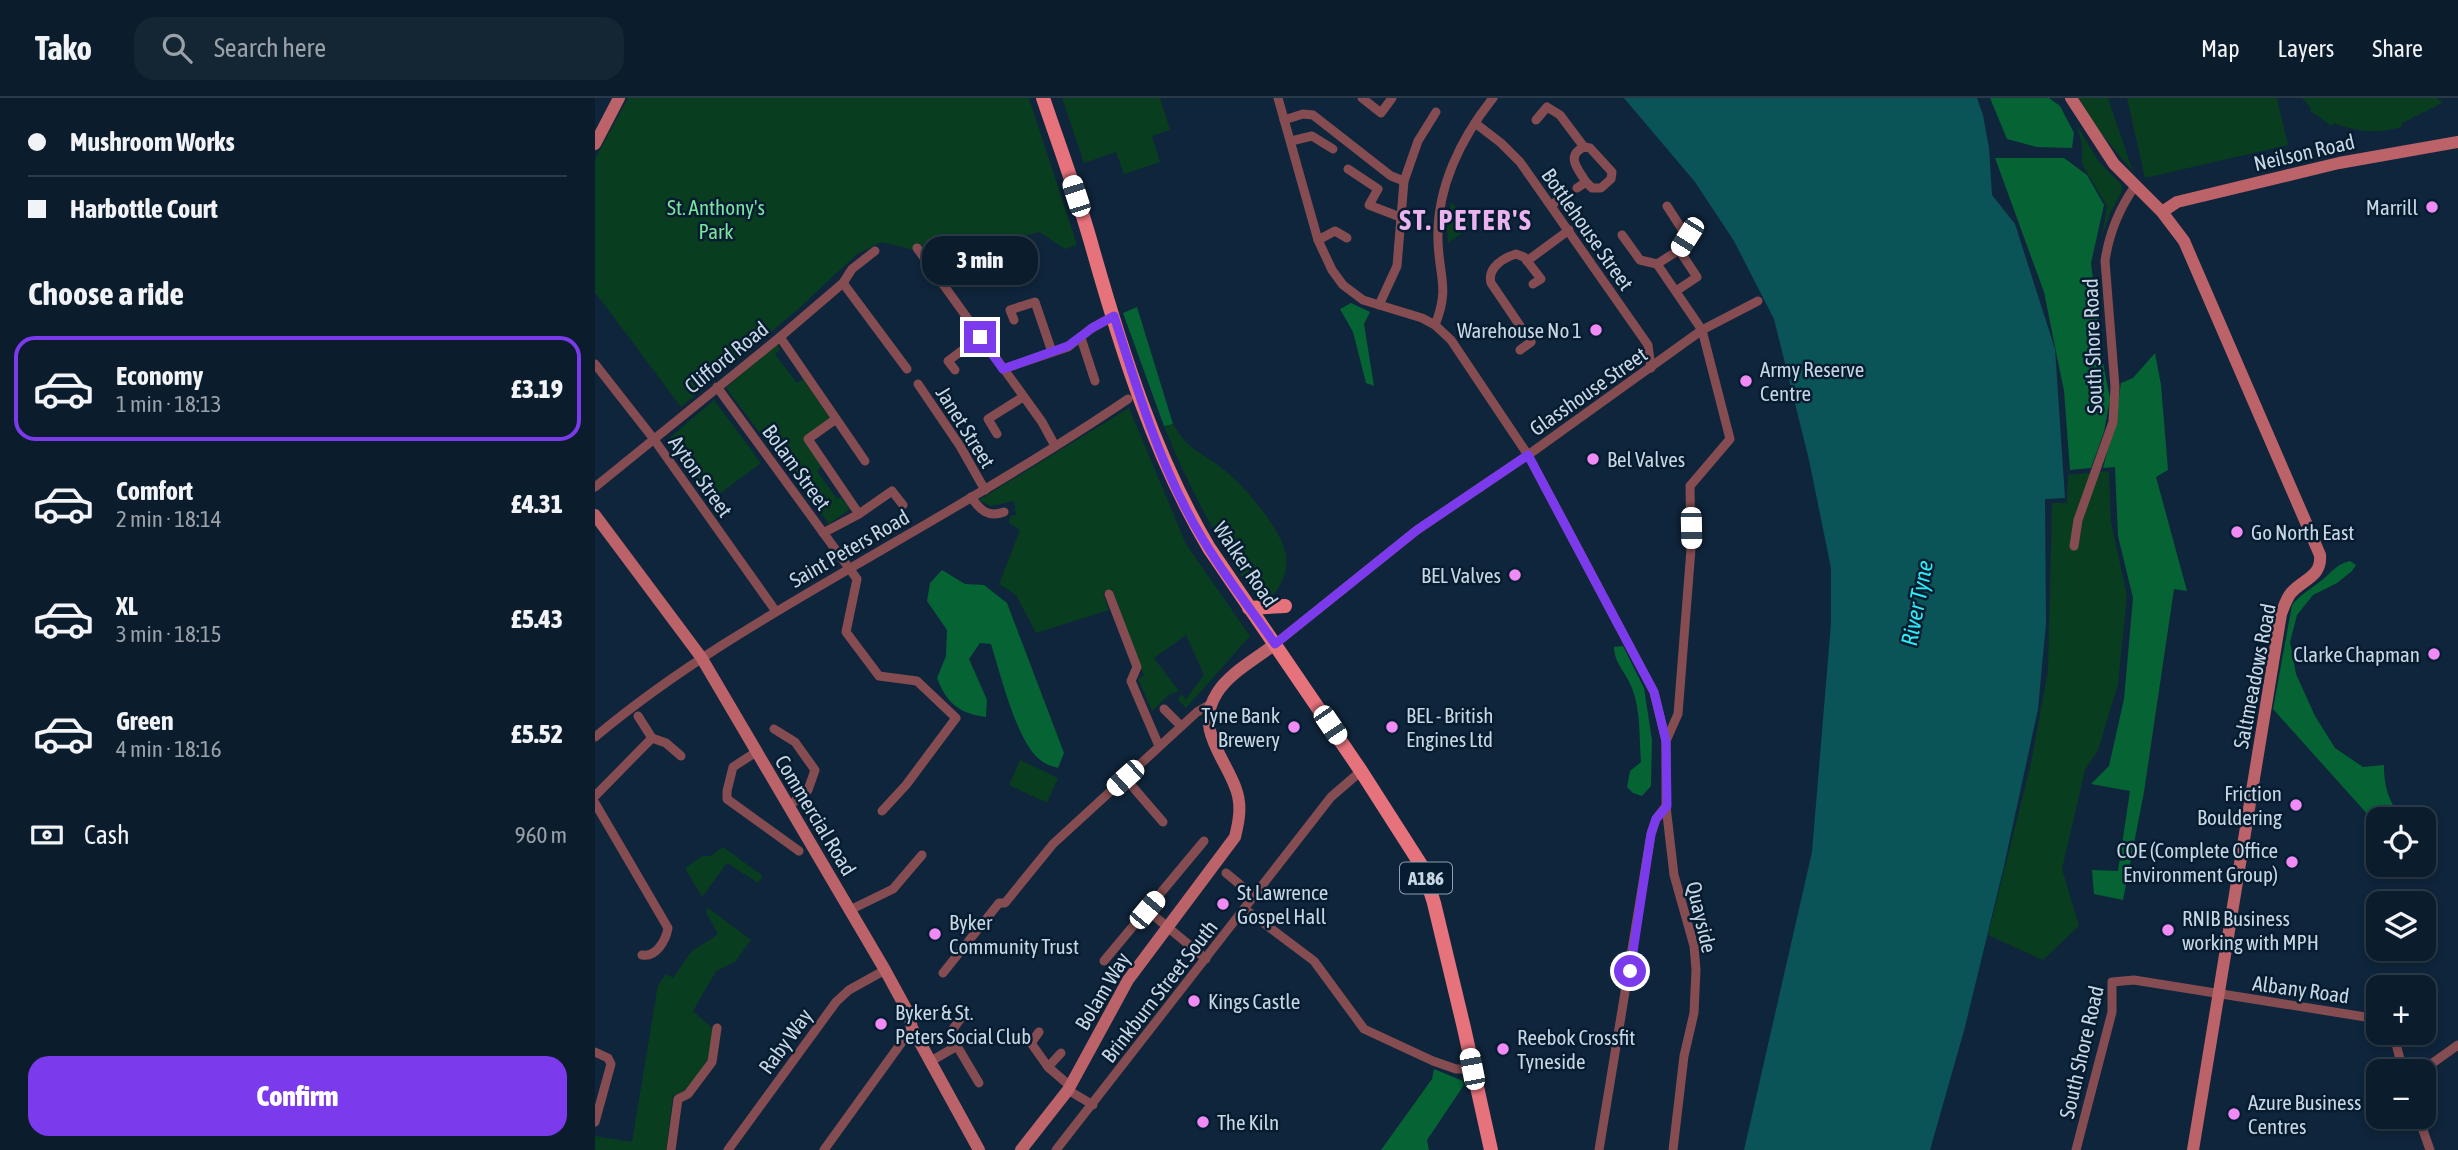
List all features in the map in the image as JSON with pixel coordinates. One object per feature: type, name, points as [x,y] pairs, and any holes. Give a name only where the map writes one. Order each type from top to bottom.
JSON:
[{"type":"main road","name":"Walker Road","points":[[1043,98],[1163,458],[1187,511],[1423,868],[1434,903],[1491,1150]]},
{"type":"main road","points":[[1249,608],[1285,606]]},
{"type":"street","points":[[595,144],[619,98]]},
{"type":"street","points":[[1277,98],[1318,240],[1332,270],[1343,285],[1363,300],[1422,318],[1435,325],[1444,296],[1438,239],[1441,203],[1452,166],[1475,123],[1490,102],[1479,98]]},
{"type":"street","points":[[1362,98],[1381,113],[1392,98]]},
{"type":"street","points":[[2071,98],[2103,150],[2162,212]]},
{"type":"street","points":[[1536,120],[1547,107],[1560,115],[1584,147]]},
{"type":"street","points":[[1379,305],[1397,266],[1404,181],[1418,141],[1436,112]]},
{"type":"street","points":[[1284,120],[1303,114],[1313,115],[1391,176],[1404,181]]},
{"type":"street","name":"Bottlehouse Street","points":[[1475,123],[1512,153],[1569,230],[1648,345],[1651,368]]},
{"type":"street","points":[[1291,141],[1312,136],[1333,149]]},
{"type":"street","name":"Neilson Road","points":[[2162,212],[2177,202],[2326,166],[2458,142]]},
{"type":"street","points":[[1584,147],[1590,148],[1612,172],[1611,179],[1601,188],[1593,188],[1586,182],[1573,160],[1576,151],[1584,147]]},
{"type":"street","points":[[1348,169],[1378,189],[1369,205],[1400,217]]},
{"type":"street","points":[[1577,188],[1586,182]]},
{"type":"street","name":"South Shore Road","points":[[2074,546],[2078,520],[2113,422],[2115,387],[2105,261],[2118,214],[2135,186]]},
{"type":"street","points":[[1551,205],[1567,195]]},
{"type":"street","points":[[1657,264],[1679,250],[1687,237],[1667,206]]},
{"type":"street","name":"Saltmeadows Road","points":[[2162,212],[2184,242],[2321,562],[2316,574],[2293,592],[2281,614],[2193,1150]]},
{"type":"street","points":[[1527,261],[1569,230]]},
{"type":"street","points":[[1318,240],[1335,231],[1347,238]]},
{"type":"street","points":[[1622,234],[1640,260],[1657,264],[1702,330],[1730,439],[1690,486],[1691,549],[1678,715],[1666,741]]},
{"type":"street","points":[[917,248],[1054,444]]},
{"type":"street","points":[[1676,291],[1697,277],[1679,250]]},
{"type":"street","name":"Clifford Road","points":[[595,487],[780,337],[843,283],[852,269],[874,251]]},
{"type":"street","points":[[1520,350],[1534,340],[1490,279],[1493,268],[1512,255],[1520,255],[1541,279],[1533,284]]},
{"type":"street","points":[[843,283],[907,369]]},
{"type":"street","name":"Glasshouse Street","points":[[1275,644],[1417,530],[1528,455],[1702,330],[1758,301]]},
{"type":"street","points":[[1014,320],[1010,310],[1035,302],[1052,352]]},
{"type":"street","points":[[1003,369],[1068,346],[1114,316]]},
{"type":"street","name":"Quayside","points":[[1435,325],[1451,340],[1528,455],[1654,692],[1666,741],[1667,806],[1674,875],[1694,946],[1696,970],[1694,1013],[1684,1056],[1673,1150]]},
{"type":"street","points":[[780,337],[865,461]]},
{"type":"street","points":[[955,370],[948,361],[980,337]]},
{"type":"street","points":[[1081,338],[1095,381]]},
{"type":"street","name":"Ayton Street","points":[[595,363],[653,438],[775,610]]},
{"type":"street","name":"Janet Street","points":[[918,384],[960,446],[985,490]]},
{"type":"street","name":"Bolam Street","points":[[717,387],[849,568]]},
{"type":"street","points":[[997,434],[988,419],[1023,397]]},
{"type":"street","name":"Saint Peters Road","points":[[595,737],[631,707],[701,657],[775,610],[1056,448],[1128,399]]},
{"type":"street","points":[[837,419],[808,439],[859,514]]},
{"type":"street","points":[[823,533],[859,514],[893,491],[903,505]]},
{"type":"street","points":[[971,497],[980,510],[995,516],[1004,512]]},
{"type":"street","name":"Commercial Road","points":[[595,515],[701,657],[885,970],[909,1014],[912,1028],[979,1150]]},
{"type":"street","points":[[849,568],[857,579],[846,632],[879,676],[917,681],[956,718],[906,785],[882,811]]},
{"type":"street","points":[[1109,594],[1137,667],[1131,681],[1159,746]]},
{"type":"street","points":[[943,973],[999,903],[1006,902],[1053,844],[1181,726],[1197,712],[1212,704],[1224,685],[1275,644]]},
{"type":"street","name":"Bolam Way","points":[[1021,1150],[1069,1088],[1128,980],[1235,837],[1240,818],[1237,790],[1212,741],[1209,729],[1212,704]]},
{"type":"street","points":[[1164,709],[1181,726]]},
{"type":"street","points":[[638,716],[652,738],[666,743],[681,756]]},
{"type":"street","points":[[774,729],[795,742],[815,770],[808,790],[789,806]]},
{"type":"street","points":[[595,796],[652,738]]},
{"type":"street","points":[[756,752],[733,766],[727,799],[799,851]]},
{"type":"street","name":"Brinkburn Street South","points":[[1056,1150],[1331,797],[1361,771]]},
{"type":"street","points":[[1125,778],[1163,822]]},
{"type":"street","points":[[595,803],[667,928],[667,936],[653,954],[648,957],[642,955]]},
{"type":"street","points":[[1599,1150],[1651,834],[1656,819],[1667,806]]},
{"type":"street","points":[[1104,961],[1204,841]]},
{"type":"street","points":[[850,910],[893,889],[922,855]]},
{"type":"street","points":[[1226,873],[1255,897]]},
{"type":"street","points":[[1245,909],[1314,961],[1364,1029],[1433,1062],[1456,1069],[1472,1069]]},
{"type":"street","points":[[1147,910],[1206,959]]},
{"type":"street","name":"Raby Way","points":[[728,1150],[836,1002],[849,990],[885,970]]},
{"type":"street","name":"South Shore Road","points":[[2076,1150],[2112,1012],[2112,982],[2134,980],[2218,994]]},
{"type":"street","name":"Albany Road","points":[[2218,994],[2366,1017]]},
{"type":"street","points":[[961,1018],[950,1033],[979,1083]]},
{"type":"street","points":[[671,1150],[678,1099],[688,1094],[712,1062],[717,1028]]},
{"type":"street","points":[[824,1150],[912,1028]]},
{"type":"street","points":[[1039,1032],[1031,1044],[1048,1067],[1069,1088],[1093,1105]]},
{"type":"street","points":[[2436,1061],[2458,1045]]},
{"type":"street","points":[[931,1061],[957,1046]]},
{"type":"street","points":[[1048,1067],[1061,1053]]},
{"type":"street","points":[[595,1122],[611,1064],[608,1058],[599,1054]]},
{"type":"street","points":[[2423,1129],[2430,1150]]},
{"type":"green space","name":"St. Anthony's Park","points":[[628,98],[1029,98],[1077,245],[1065,249],[1039,232],[945,258],[882,242],[857,254],[796,311],[681,407],[595,292],[595,159]]},
{"type":"green space","points":[[1062,98],[1160,98],[1170,130],[1152,136],[1160,162],[1124,174],[1116,152],[1084,163]]},
{"type":"green space","points":[[1990,98],[2049,98],[2060,106],[2074,133],[2072,148],[2037,147],[2007,139]]},
{"type":"green space","points":[[2079,98],[2108,98],[2133,172],[2096,127]]},
{"type":"green space","points":[[2127,98],[2277,98],[2288,145],[2145,178]]},
{"type":"green space","points":[[2302,98],[2437,98],[2442,103],[2402,123],[2401,127],[2367,131],[2334,123],[2332,126],[2310,111],[2311,108]]},
{"type":"green space","points":[[2076,124],[2099,162],[2122,185],[2102,237],[2107,206],[2082,164],[2082,144]]},
{"type":"green space","points":[[1995,158],[2064,158],[2087,175],[2104,205],[2091,263],[2110,399],[2104,432],[2091,468],[2070,470],[2064,391],[2044,292]]},
{"type":"green space","points":[[1451,202],[1468,220],[1469,228],[1448,243],[1447,225]]},
{"type":"green space","points":[[1351,303],[1370,312],[1364,324],[1374,386],[1366,383],[1353,332],[1340,309]]},
{"type":"green space","points":[[1137,307],[1173,424],[1164,426],[1123,313]]},
{"type":"green space","points":[[777,344],[780,349],[775,354],[797,383],[803,379],[831,420],[805,440],[822,466],[817,471],[837,499],[841,497],[850,509],[829,524],[726,388]]},
{"type":"green space","points":[[2155,353],[2161,385],[2168,470],[2156,477],[2187,591],[2174,589],[2144,792],[2123,900],[2094,894],[2092,870],[2118,871],[2130,791],[2091,784],[2109,766],[2124,699],[2133,598],[2118,536],[2115,467],[2103,468],[2115,423],[2121,383],[2133,378]]},
{"type":"green space","points":[[714,400],[761,463],[710,501],[666,441]]},
{"type":"green space","points":[[1129,408],[1186,544],[1250,636],[1186,708],[1178,700],[1181,694],[1186,699],[1204,675],[1186,635],[1154,658],[1179,691],[1170,694],[1152,711],[1138,679],[1144,676],[1112,589],[1103,593],[1109,610],[1036,633],[1016,595],[999,584],[1020,530],[1009,523],[1010,516],[1016,515],[1014,501],[991,506],[979,500]]},
{"type":"green space","points":[[1173,424],[1191,446],[1241,486],[1276,530],[1285,551],[1286,565],[1281,584],[1269,600],[1258,600],[1206,516],[1164,426]]},
{"type":"green space","points":[[2109,471],[2111,522],[2127,596],[2118,684],[2098,750],[2085,770],[2062,869],[2079,926],[2043,960],[1988,935],[2031,763],[2048,671],[2052,503],[2067,503],[2068,475]]},
{"type":"green space","points":[[2350,561],[2356,565],[2337,583],[2313,595],[2297,615],[2290,642],[2296,674],[2315,716],[2335,748],[2363,767],[2384,765],[2388,794],[2395,807],[2366,807],[2366,813],[2273,709],[2292,605],[2336,567]]},
{"type":"green space","points":[[942,570],[965,584],[984,585],[1007,603],[1064,753],[1058,768],[1043,762],[1026,742],[1011,708],[991,644],[980,643],[969,659],[987,700],[986,717],[961,710],[945,694],[937,678],[946,656],[947,630],[927,601],[930,583]]},
{"type":"green space","points":[[1623,646],[1644,688],[1652,740],[1651,786],[1642,796],[1627,787],[1630,771],[1641,762],[1635,697],[1618,663],[1614,647]]},
{"type":"green space","points":[[1020,760],[1058,778],[1047,803],[1009,785]]},
{"type":"green space","points":[[723,847],[763,876],[758,883],[727,863],[702,897],[685,868]]},
{"type":"green space","points":[[708,908],[751,940],[735,962],[716,971],[693,1011],[713,1029],[709,1058],[687,1089],[673,1096],[666,1150],[595,1150],[595,1136],[632,1142],[658,985],[666,974],[673,978],[691,952],[718,934],[706,912]]},
{"type":"green space","points":[[1434,1069],[1463,1081],[1464,1085],[1427,1140],[1429,1150],[1381,1150],[1432,1079]]},
{"type":"water","name":"River Tyne","points":[[1624,98],[1977,98],[1989,148],[1992,195],[2015,224],[2055,349],[2065,498],[2045,499],[2046,623],[2038,709],[1965,1027],[1930,1150],[1744,1150],[1812,852],[1831,623],[1831,568],[1809,460],[1774,319],[1734,241],[1695,182]]},
{"type":"place","name":"Marrill","points":[[2432,207]]},
{"type":"place","name":"Warehouse No 1","points":[[1596,330]]},
{"type":"place","name":"Army Reserve Centre","points":[[1746,381]]},
{"type":"place","name":"Bel Valves","points":[[1593,459]]},
{"type":"place","name":"Go North East","points":[[2237,532]]},
{"type":"place","name":"BEL Valves","points":[[1515,575]]},
{"type":"place","name":"Clarke Chapman","points":[[2434,654]]},
{"type":"place","name":"Tyne Bank Brewery","points":[[1294,727]]},
{"type":"place","name":"BEL - British Engines Ltd","points":[[1392,727]]},
{"type":"place","name":"Friction Bouldering","points":[[2296,805]]},
{"type":"place","name":"COE (Complete Office Environment Group)","points":[[2292,862]]},
{"type":"place","name":"St Lawrence Gospel Hall","points":[[1223,904]]},
{"type":"place","name":"RNIB Business working with MPH","points":[[2168,930]]},
{"type":"place","name":"Byker Community Trust","points":[[935,934]]},
{"type":"place","name":"Kings Castle","points":[[1194,1001]]},
{"type":"place","name":"Byker & St. Peters Social Club","points":[[881,1024]]},
{"type":"place","name":"Reebok Crossfit Tyneside","points":[[1503,1049]]},
{"type":"place","name":"Azure Business Centres","points":[[2234,1114]]},
{"type":"place","name":"The Kiln","points":[[1203,1122]]},
{"type":"district","name":"ST. PETER'S","points":[[1466,220]]},
{"type":"route","points":[[980,337],[1003,369],[1068,346],[1114,316],[1139,394],[1187,511],[1275,644],[1417,530],[1528,455],[1654,692],[1666,741],[1667,806],[1656,819],[1651,834],[1630,971]]}]
